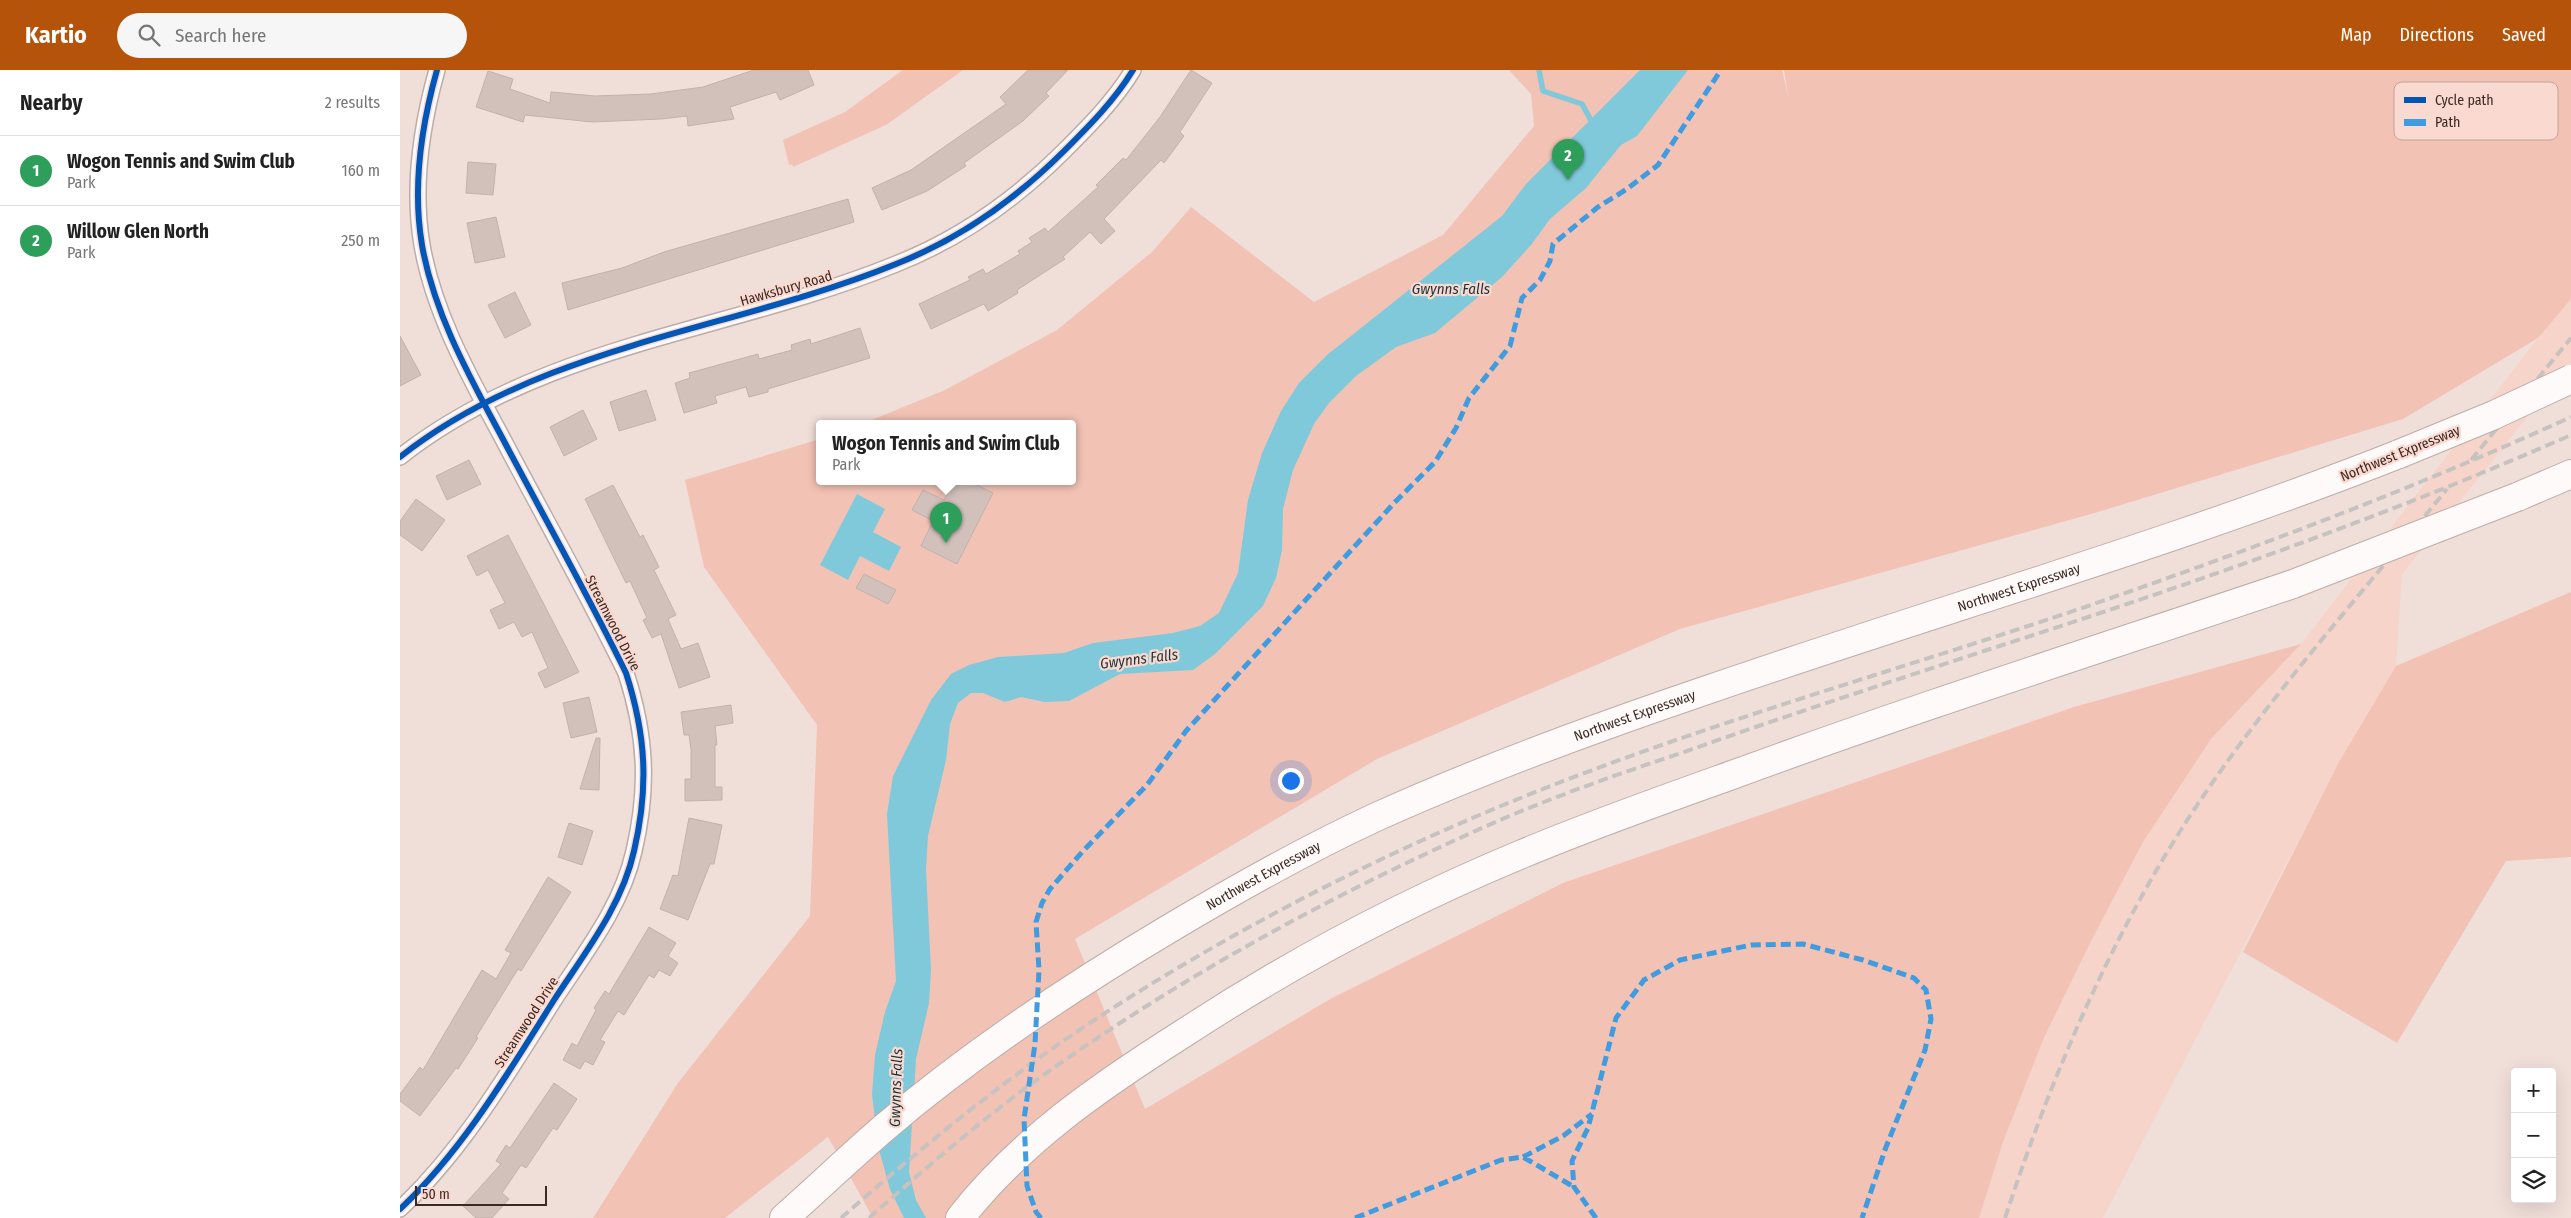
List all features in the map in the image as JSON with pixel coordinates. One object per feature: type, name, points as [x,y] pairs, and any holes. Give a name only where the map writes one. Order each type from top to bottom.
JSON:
[{"type":"highway","name":"Northwest Expressway","points":[[784,1218],[886,1126],[977,1055],[1098,971],[1213,903],[1372,820],[1482,771],[1576,734],[2313,488],[2494,415],[2571,379]]},
{"type":"highway","points":[[960,1218],[1009,1162],[1061,1117],[1257,985],[1411,904],[1521,854],[1821,742],[2293,584],[2517,497],[2571,474]]},
{"type":"street","name":"Streamwood Drive","points":[[400,1209],[454,1150],[490,1100],[600,928],[621,889],[634,853],[645,779],[643,744],[637,709],[626,673],[484,404],[445,322],[431,282],[422,245],[418,207],[419,164],[423,124],[438,70]]},
{"type":"street","name":"Hawksbury Road","points":[[400,457],[424,438],[484,404],[550,374],[608,352],[839,285],[897,264],[936,246],[986,216],[1041,174],[1089,126],[1133,70]]},
{"type":"shaded area","points":[[903,70],[963,70],[886,125],[793,167],[792,164],[789,165],[783,140],[845,112]]},
{"type":"shaded area","points":[[1509,70],[1782,70],[1788,96],[1784,70],[2571,70],[2571,299],[2538,338],[2403,419],[2098,512],[1680,629],[1377,759],[1075,939],[1145,1109],[1332,998],[1563,883],[2074,707],[2301,644],[2211,739],[2143,842],[2091,941],[2043,1040],[2003,1142],[1979,1218],[873,1218],[828,1137],[725,1218],[593,1218],[678,1083],[810,916],[817,725],[704,567],[685,480],[816,440],[816,485],[1076,485],[1076,420],[872,420],[945,390],[1057,330],[1152,252],[1191,207],[1314,302],[1443,235],[1534,126],[1531,94]]},
{"type":"shaded area","points":[[2571,299],[2571,362],[2402,574],[2396,666],[2339,762],[2103,1218],[1979,1218],[2003,1142],[2043,1040],[2091,941],[2143,842],[2186,774],[2211,739],[2301,644],[2538,338]]},
{"type":"shaded area","points":[[2571,592],[2571,857],[2506,861],[2397,1043],[2243,952],[2339,762],[2396,666]]},
{"type":"water","name":"Gwynns Falls","points":[[1640,70],[1688,70],[1637,136],[1621,145],[1586,188],[1550,219],[1531,245],[1502,277],[1435,333],[1396,347],[1356,376],[1329,403],[1314,424],[1293,470],[1283,509],[1282,550],[1276,578],[1263,606],[1215,654],[1193,670],[1120,674],[1069,701],[1045,702],[1021,697],[1005,702],[983,693],[971,693],[958,703],[950,724],[946,760],[928,836],[926,869],[931,970],[929,1003],[916,1059],[909,1172],[916,1200],[926,1218],[904,1218],[890,1189],[878,1146],[872,1094],[875,1055],[885,1012],[896,981],[887,814],[893,776],[931,700],[951,674],[969,665],[998,657],[1064,653],[1093,643],[1173,633],[1200,626],[1219,613],[1238,573],[1248,500],[1262,453],[1281,411],[1299,383],[1327,355],[1502,216],[1526,184]]},
{"type":"water","points":[[857,494],[885,509],[873,532],[901,547],[889,571],[860,556],[848,580],[820,565]]},
{"type":"building","points":[[754,70],[808,70],[814,85],[780,100],[776,92],[730,107],[734,119],[688,126],[687,116],[592,122],[525,115],[523,122],[476,107],[488,71],[513,79],[510,89],[550,103],[551,92],[595,96],[651,94],[703,87]]},
{"type":"building","points":[[1028,70],[1068,70],[1046,93],[1049,96],[1023,121],[964,163],[966,166],[927,191],[882,210],[872,188],[911,170],[1006,104],[1000,97]]},
{"type":"building","points":[[1191,70],[1212,83],[1180,132],[1184,136],[1164,163],[1161,160],[1104,219],[1115,231],[1101,244],[1090,232],[1063,257],[1065,259],[1017,290],[1018,293],[988,311],[984,304],[931,329],[919,304],[970,280],[968,277],[983,269],[986,274],[1020,254],[1018,251],[1032,242],[1029,238],[1045,228],[1048,232],[1098,187],[1096,185],[1123,158],[1126,160],[1160,117]]},
{"type":"building","points":[[468,162],[496,164],[493,195],[466,193]]},
{"type":"building","points":[[848,199],[854,222],[568,310],[562,283],[622,268],[664,252]]},
{"type":"building","points":[[496,217],[505,257],[475,263],[467,223]]},
{"type":"building","points":[[515,292],[531,325],[505,338],[488,305]]},
{"type":"building","points":[[860,328],[870,358],[768,389],[768,392],[749,397],[746,387],[715,396],[717,403],[684,413],[675,383],[690,378],[689,373],[758,354],[759,359],[792,350],[791,345],[810,339],[811,344]]},
{"type":"building","points":[[400,336],[421,375],[400,386]]},
{"type":"building","points":[[646,390],[656,420],[619,431],[610,402]]},
{"type":"building","points":[[583,410],[597,439],[564,456],[550,427]]},
{"type":"building","points":[[469,460],[481,484],[447,500],[436,476]]},
{"type":"building","points":[[613,485],[640,537],[643,535],[659,567],[654,570],[676,615],[668,619],[681,649],[698,643],[710,677],[679,688],[661,634],[652,638],[643,620],[647,618],[630,581],[626,583],[585,499]]},
{"type":"building","points":[[952,485],[977,485],[993,493],[957,564],[921,546],[933,521],[912,510],[923,490],[944,500]]},
{"type":"building","points":[[416,499],[445,520],[422,551],[400,535],[400,521]]},
{"type":"building","points":[[508,535],[579,672],[545,688],[538,673],[548,668],[532,632],[522,637],[514,622],[499,629],[490,610],[505,603],[488,570],[477,576],[467,556]]},
{"type":"building","points":[[864,574],[896,590],[888,604],[856,588]]},
{"type":"building","points":[[589,697],[597,732],[571,738],[563,703]]},
{"type":"building","points":[[731,705],[733,723],[715,726],[717,745],[715,745],[715,787],[722,787],[722,800],[685,801],[685,779],[691,779],[691,749],[689,735],[684,735],[681,712]]},
{"type":"building","points":[[596,738],[600,738],[599,790],[580,789]]},
{"type":"building","points":[[689,818],[722,825],[714,864],[710,864],[688,920],[660,909],[673,875],[678,876]]},
{"type":"building","points":[[569,823],[593,831],[582,865],[558,857]]},
{"type":"building","points":[[548,877],[571,892],[521,971],[518,969],[458,1069],[456,1068],[420,1116],[400,1101],[400,1094],[420,1067],[423,1070],[482,970],[496,979],[511,953],[505,950]]},
{"type":"building","points":[[649,927],[676,943],[668,956],[678,963],[670,976],[659,970],[654,978],[649,975],[624,1015],[618,1011],[600,1040],[605,1042],[593,1065],[585,1061],[580,1069],[563,1060],[572,1043],[577,1046],[596,1010],[594,1008],[605,991],[609,994]]},
{"type":"building","points":[[554,1083],[577,1099],[557,1130],[553,1128],[526,1168],[521,1165],[502,1193],[509,1199],[492,1218],[476,1218],[463,1206],[501,1164],[496,1161],[506,1145],[510,1148]]},
{"type":"waterway","points":[[1539,70],[1543,91],[1582,104],[1593,124]]},
{"type":"railway","points":[[2471,460],[2571,338]]},
{"type":"railway","points":[[841,1218],[1009,1080],[1116,1006],[1256,923],[1353,873],[1451,827],[1573,777],[1645,751],[2085,607],[2270,541],[2452,469],[2571,417]]},
{"type":"railway","points":[[869,1218],[999,1108],[1099,1037],[1209,968],[1266,935],[1324,904],[1441,847],[1523,810],[1616,775],[1835,700],[2207,577],[2427,495],[2571,435]]},
{"type":"railway","points":[[2005,1218],[2055,1079],[2074,1034],[2116,945],[2163,859],[2194,810],[2262,715],[2335,623],[2447,489]]},
{"type":"marked path","points":[[1041,1218],[1036,1212],[1027,1186],[1024,1119],[1035,1044],[1039,970],[1036,922],[1042,903],[1050,889],[1083,851],[1147,785],[1186,731],[1396,501],[1435,462],[1456,428],[1469,398],[1510,346],[1522,298],[1540,280],[1550,261],[1553,244],[1598,207],[1627,189],[1658,165],[1721,70]]},
{"type":"marked path","points":[[1596,1218],[1574,1187],[1572,1161],[1588,1128],[1616,1018],[1644,980],[1680,960],[1751,945],[1803,944],[1863,960],[1914,978],[1926,990],[1931,1019],[1925,1050],[1886,1147],[1862,1218]]},
{"type":"marked path","points":[[1523,1157],[1563,1136],[1592,1114]]},
{"type":"marked path","points":[[1355,1218],[1501,1160],[1523,1157],[1574,1187]]},
{"type":"cycle path","points":[[400,1209],[444,1162],[483,1110],[601,929],[621,891],[634,851],[639,828],[643,783],[643,761],[638,718],[626,673],[582,586],[467,372],[435,297],[422,245],[419,223],[418,179],[423,135],[437,70]]},
{"type":"cycle path","points":[[400,457],[456,419],[515,389],[577,364],[640,343],[833,287],[896,264],[942,242],[986,216],[1046,168],[1101,112],[1133,70]]},
{"type":"place","name":"Willow Glen North","points":[[1568,180]]},
{"type":"place","name":"Wogon Tennis and Swim Club","points":[[946,543]]}]
